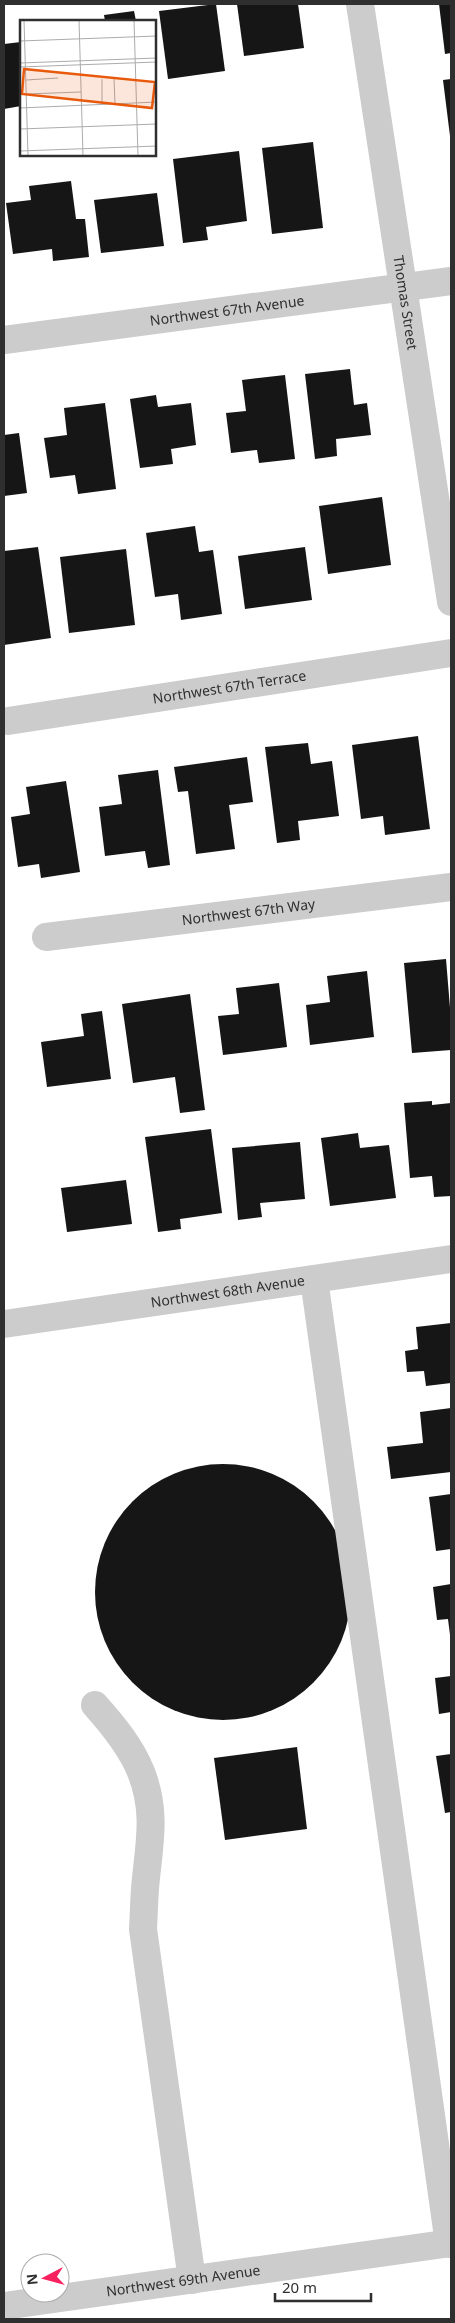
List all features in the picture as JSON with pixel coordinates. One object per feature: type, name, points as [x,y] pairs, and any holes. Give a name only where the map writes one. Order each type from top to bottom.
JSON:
[{"type":"street","name":"Thomas Street","points":[[360,4],[451,602]]},
{"type":"street","name":"Northwest 67th Avenue","points":[[4,340],[451,280]]},
{"type":"street","name":"Northwest 67th Terrace","points":[[8,721],[451,653]]},
{"type":"street","name":"Northwest 67th Way","points":[[46,937],[451,887]]},
{"type":"street","name":"Northwest 68th Avenue","points":[[4,1324],[451,1259]]},
{"type":"street","points":[[314,1279],[450,2244]]},
{"type":"street","points":[[95,1705],[119,1733],[141,1771],[150,1802],[151,1843],[146,1879],[144,1929],[192,2280]]},
{"type":"street","name":"Northwest 69th Avenue","points":[[4,2306],[450,2244]]},
{"type":"building","points":[[216,4],[225,71],[168,79],[159,11]]},
{"type":"building","points":[[237,4],[298,4],[304,48],[244,56]]},
{"type":"building","points":[[439,4],[451,4],[451,53],[445,54]]},
{"type":"building","points":[[134,11],[136,20],[105,20],[104,15]]},
{"type":"building","points":[[20,42],[20,106],[4,109],[4,44]]},
{"type":"building","points":[[451,79],[451,136],[450,136],[443,80]]},
{"type":"building","points":[[313,142],[323,228],[272,234],[262,148]]},
{"type":"building","points":[[239,151],[247,221],[206,227],[208,240],[183,243],[173,159]]},
{"type":"building","points":[[71,181],[76,219],[85,219],[89,257],[53,261],[52,249],[13,254],[6,203],[31,200],[29,186]]},
{"type":"building","points":[[157,193],[164,246],[101,253],[94,200]]},
{"type":"building","points":[[350,369],[354,405],[367,403],[371,435],[336,439],[337,456],[315,459],[305,374]]},
{"type":"building","points":[[285,375],[295,459],[259,463],[257,450],[231,453],[226,413],[246,411],[242,380]]},
{"type":"building","points":[[156,395],[158,407],[191,403],[196,445],[171,449],[173,464],[140,468],[130,399]]},
{"type":"building","points":[[105,403],[116,489],[78,494],[75,475],[50,478],[44,438],[67,435],[64,408]]},
{"type":"building","points":[[19,433],[27,493],[4,496],[4,435]]},
{"type":"building","points":[[382,497],[391,565],[328,574],[319,506]]},
{"type":"building","points":[[195,526],[199,552],[213,550],[222,614],[181,620],[178,594],[155,597],[146,533]]},
{"type":"building","points":[[38,547],[51,638],[4,645],[4,551]]},
{"type":"building","points":[[305,547],[312,600],[245,609],[238,556]]},
{"type":"building","points":[[126,549],[135,625],[69,633],[60,557]]},
{"type":"building","points":[[418,736],[430,829],[385,835],[383,816],[361,819],[352,745]]},
{"type":"building","points":[[308,743],[311,764],[332,761],[339,816],[298,821],[300,840],[277,843],[265,747]]},
{"type":"building","points":[[247,757],[253,802],[229,805],[235,849],[196,854],[188,791],[178,792],[174,767]]},
{"type":"building","points":[[158,770],[170,865],[148,868],[145,851],[105,856],[99,807],[122,804],[118,775]]},
{"type":"building","points":[[66,781],[80,872],[41,878],[39,864],[18,867],[11,817],[30,814],[26,787]]},
{"type":"building","points":[[446,959],[451,1020],[451,1050],[412,1053],[404,963]]},
{"type":"building","points":[[367,971],[374,1037],[310,1045],[306,1005],[330,1002],[327,976]]},
{"type":"building","points":[[279,983],[287,1047],[223,1055],[218,1016],[239,1014],[236,988]]},
{"type":"building","points":[[190,994],[205,1110],[180,1113],[175,1077],[133,1083],[122,1004]]},
{"type":"building","points":[[102,1011],[111,1079],[47,1087],[41,1042],[84,1036],[81,1014]]},
{"type":"building","points":[[432,1101],[432,1105],[451,1103],[451,1196],[434,1197],[432,1176],[410,1178],[404,1103]]},
{"type":"building","points":[[211,1129],[222,1213],[180,1219],[181,1229],[158,1232],[145,1137]]},
{"type":"building","points":[[358,1133],[360,1148],[389,1145],[396,1198],[330,1206],[321,1138]]},
{"type":"building","points":[[300,1142],[305,1199],[260,1203],[262,1217],[238,1220],[232,1148]]},
{"type":"building","points":[[126,1180],[132,1224],[67,1232],[61,1188]]},
{"type":"building","points":[[451,1323],[451,1383],[426,1386],[424,1371],[407,1372],[405,1351],[418,1349],[416,1327]]},
{"type":"building","points":[[451,1408],[451,1472],[391,1479],[387,1447],[423,1443],[420,1412]]},
{"type":"building","points":[[210,1464],[236,1464],[260,1469],[283,1479],[314,1501],[330,1521],[346,1555],[351,1579],[351,1605],[346,1629],[330,1663],[314,1683],[294,1699],[260,1715],[236,1720],[210,1720],[186,1715],[163,1705],[132,1683],[116,1663],[100,1629],[95,1605],[95,1579],[100,1555],[110,1532],[132,1501],[152,1485],[186,1469]]},
{"type":"building","points":[[451,1494],[451,1549],[436,1551],[429,1497]]},
{"type":"building","points":[[451,1584],[450,1635],[448,1619],[437,1620],[433,1587]]},
{"type":"building","points":[[451,1676],[451,1712],[439,1714],[435,1678]]},
{"type":"building","points":[[297,1747],[307,1829],[225,1840],[214,1758]]},
{"type":"building","points":[[451,1754],[451,1812],[445,1813],[436,1756]]}]
